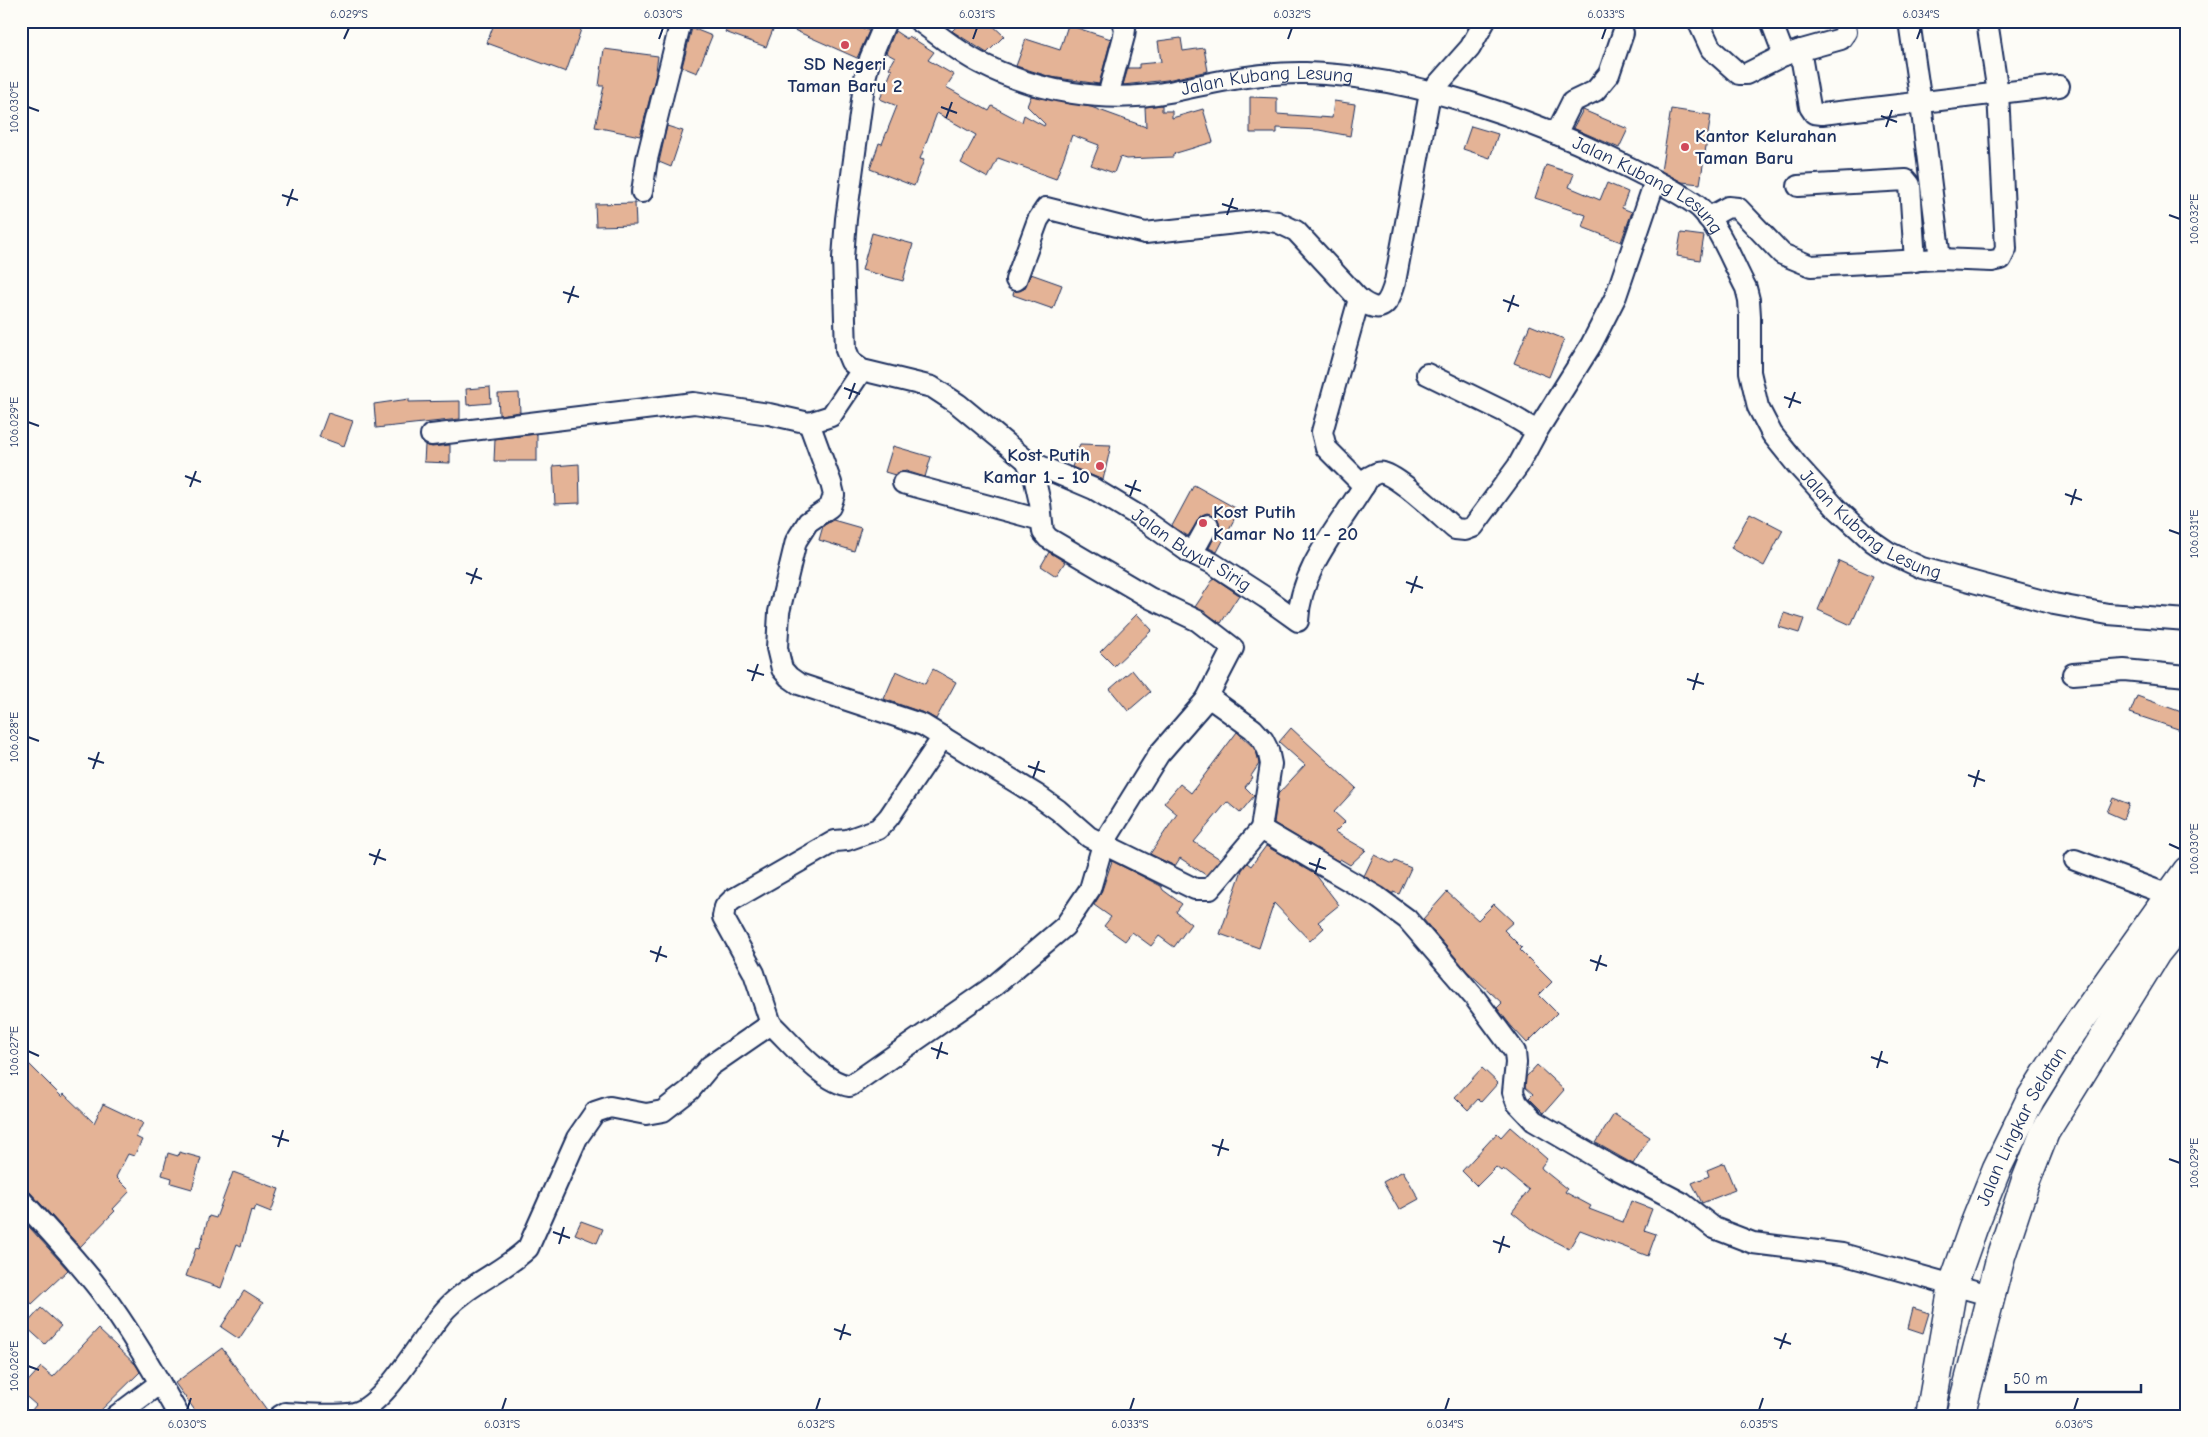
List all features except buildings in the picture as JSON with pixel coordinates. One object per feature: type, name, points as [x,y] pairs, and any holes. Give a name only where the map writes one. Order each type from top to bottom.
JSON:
[{"type":"highway","name":"Jalan Lingkar Selatan","points":[[1930,1416],[1953,1285],[1997,1168],[2031,1098],[2071,1034],[2187,871]]},
{"type":"highway","name":"Jalan Lingkar Selatan","points":[[1965,1412],[1990,1295],[2025,1183],[2046,1132],[2156,953],[2187,915]]},
{"type":"street","points":[[642,192],[646,159],[681,21]]},
{"type":"street","points":[[886,21],[864,78],[846,219],[842,258],[846,350],[851,362],[862,370],[932,387],[958,404],[1026,460],[1034,476],[1040,503],[1043,532],[1048,538],[1150,598],[1198,621],[1233,648],[1206,700],[1159,754],[1103,844],[1090,889],[1065,926],[994,986],[850,1086],[841,1085],[829,1079],[771,1024],[754,973],[723,917],[725,907],[732,900],[835,841],[847,840],[878,830],[890,817],[943,737]]},
{"type":"street","name":"Jalan Kubang Lesung","points":[[919,21],[980,63],[1012,76],[1053,89],[1108,96],[1145,95],[1265,73],[1308,73],[1352,78],[1439,93],[1493,110],[1577,142],[1655,180],[1698,207],[1708,218],[1742,281],[1749,300],[1750,372],[1758,407],[1772,434],[1797,465],[1836,508],[1865,535],[1888,552],[1922,568],[1984,586],[2054,604],[2108,614],[2187,620]]},
{"type":"street","points":[[1108,96],[1124,36],[1122,21]]},
{"type":"street","points":[[1016,280],[1038,220],[1046,208],[1145,233],[1263,220],[1276,222],[1296,231],[1359,299],[1369,307],[1376,309],[1382,306],[1390,297],[1430,92],[1470,48],[1485,21]]},
{"type":"street","points":[[1698,21],[1711,49],[1740,74],[1746,74],[1792,52],[1841,39],[1846,32],[1844,21]]},
{"type":"street","points":[[1771,21],[1792,52],[1810,107],[1814,113],[1822,114],[1921,104],[2059,86]]},
{"type":"street","points":[[1909,21],[1940,259]]},
{"type":"street","points":[[1708,218],[1728,206],[1738,208],[1782,254],[1811,266],[1940,259],[1992,261],[2001,259],[2006,249],[1998,93],[1986,21]]},
{"type":"street","points":[[1556,134],[1572,102],[1595,91],[1609,74],[1623,33]]},
{"type":"street","points":[[1359,299],[1322,432],[1326,448],[1364,486],[1369,478],[1377,473],[1384,473],[1409,489],[1455,529],[1465,530],[1473,527],[1496,499],[1518,466],[1537,431],[1591,345],[1616,296],[1655,180]]},
{"type":"street","points":[[1798,186],[1906,180],[1910,185],[1915,261]]},
{"type":"street","points":[[431,435],[694,403],[769,414],[809,423],[831,416],[862,370]]},
{"type":"street","points":[[1427,374],[1507,413],[1537,431]]},
{"type":"street","points":[[809,423],[834,495],[830,507],[808,522],[796,541],[779,612],[777,648],[782,669],[799,684],[923,725],[1037,795],[1058,810],[1089,837],[1195,889],[1204,890],[1210,889],[1215,884],[1261,829],[1271,764],[1263,740],[1253,729],[1214,701],[1206,700]]},
{"type":"street","name":"Jalan Buyut Sirig","points":[[1026,460],[1094,489],[1137,515],[1189,552],[1212,563],[1298,621],[1298,610],[1314,562],[1364,486]]},
{"type":"street","points":[[903,483],[1041,520]]},
{"type":"street","points":[[1189,552],[1198,543],[1208,525]]},
{"type":"street","points":[[2073,674],[2124,670],[2187,676]]},
{"type":"street","points":[[1261,829],[1377,897],[1407,919],[1475,998],[1515,1052],[1516,1063],[1513,1092],[1517,1102],[1534,1121],[1613,1167],[1682,1203],[1714,1228],[1735,1237],[1753,1243],[1842,1254],[1990,1295]]},
{"type":"street","points":[[2075,860],[2169,895]]},
{"type":"street","points":[[280,1416],[285,1414],[355,1412],[372,1404],[390,1385],[446,1309],[467,1289],[515,1261],[528,1248],[577,1138],[595,1112],[610,1107],[646,1114],[663,1111],[690,1090],[710,1066],[771,1024]]},
{"type":"street","points":[[21,1200],[62,1244],[100,1290],[160,1383],[178,1416]]},
{"type":"street","points":[[116,1416],[160,1383]]},
{"type":"place","name":"SD Negeri Taman Baru 2","points":[[845,45]]},
{"type":"place","name":"Kantor Kelurahan Taman Baru","points":[[1685,147]]},
{"type":"place","name":"Kost Putih Kamar 1 - 10","points":[[1100,466]]},
{"type":"place","name":"Kost Putih Kamar No 11 - 20","points":[[1203,523]]}]
